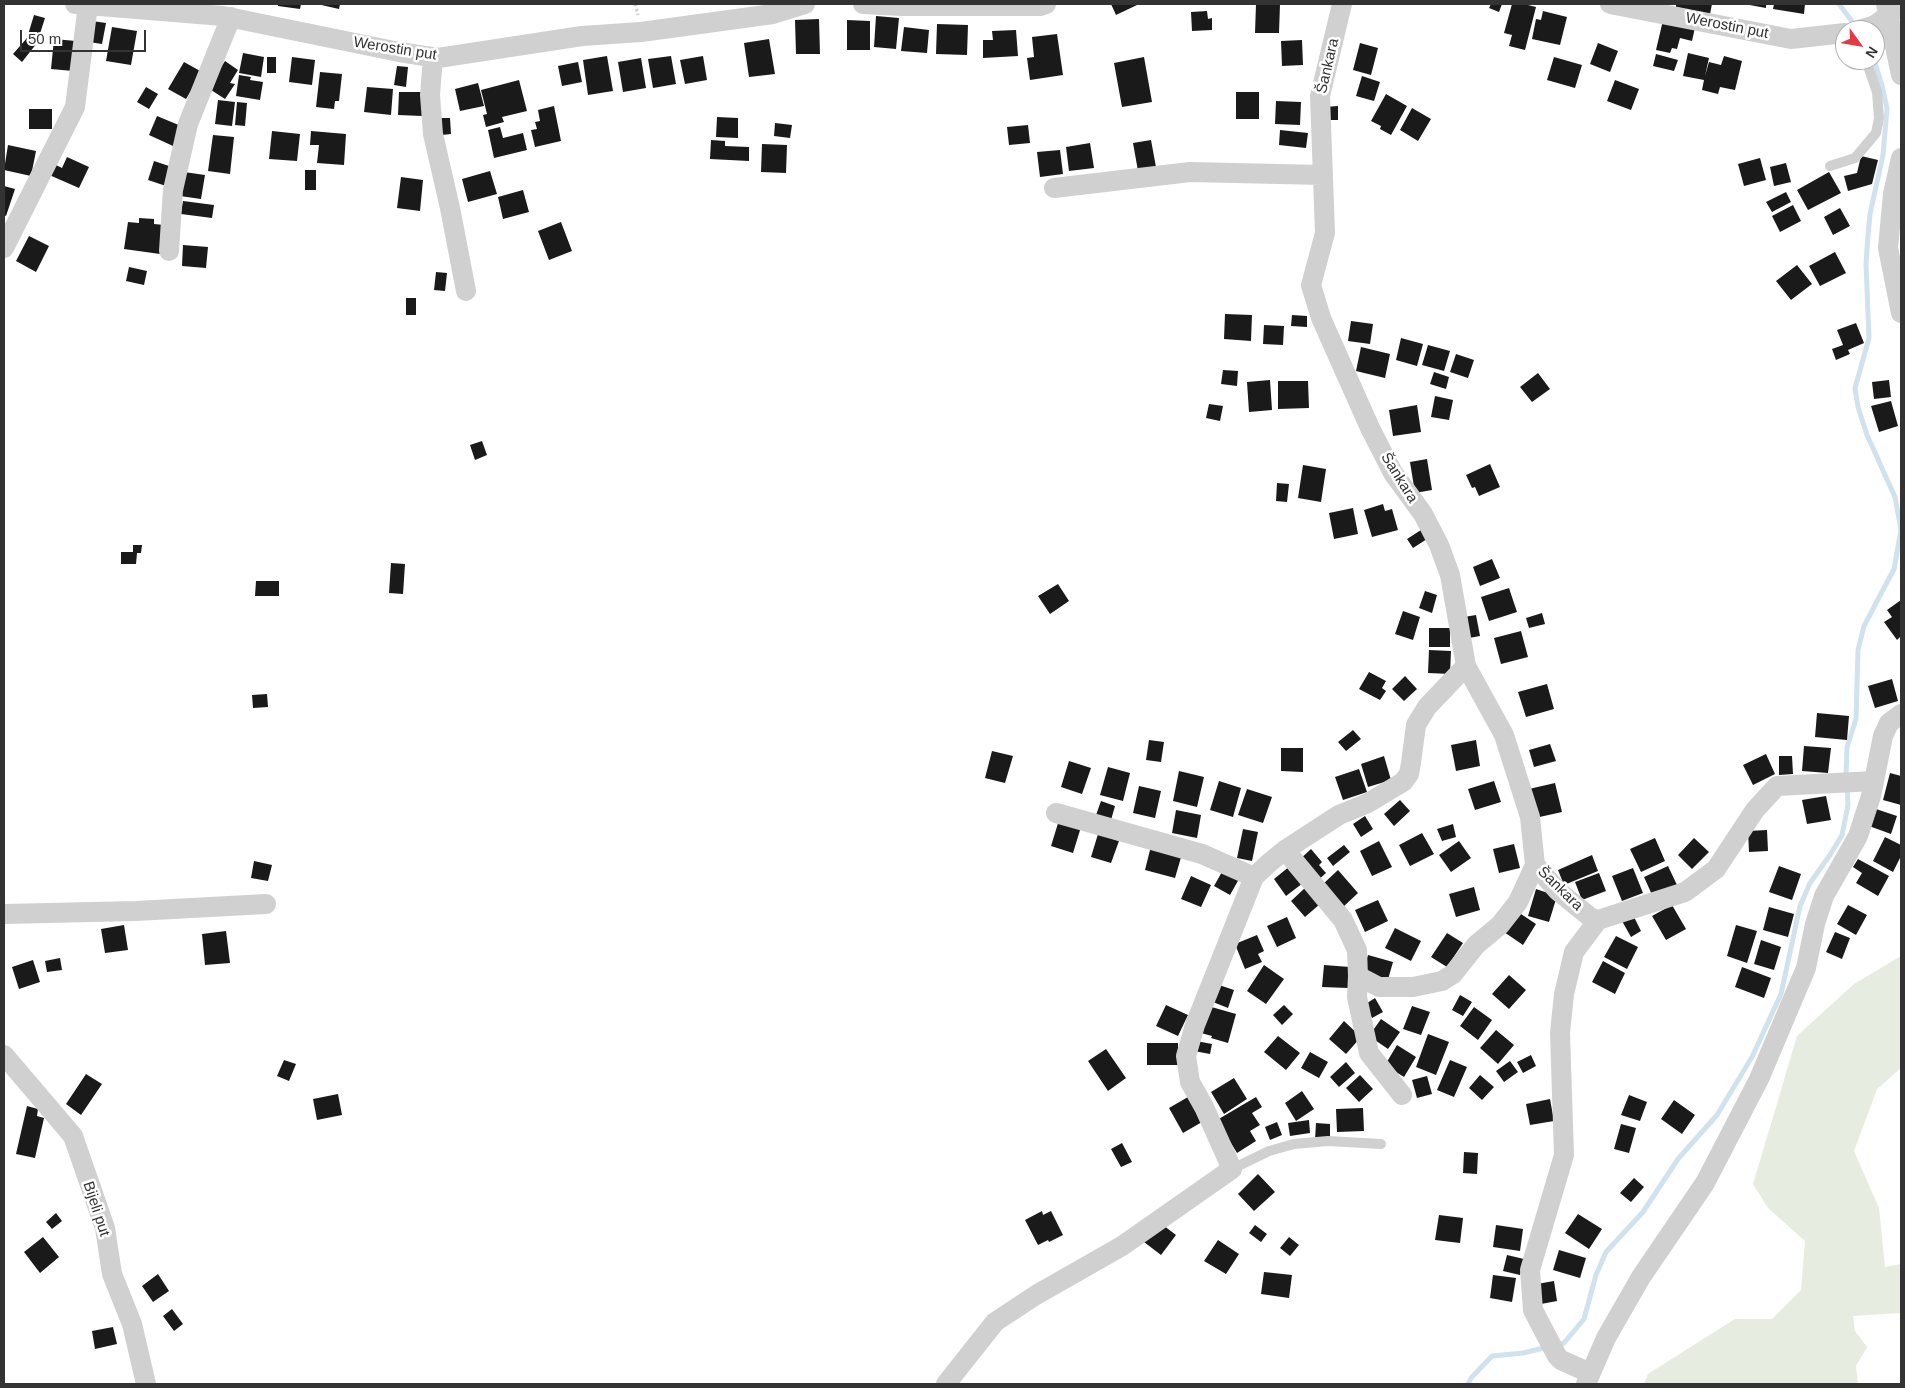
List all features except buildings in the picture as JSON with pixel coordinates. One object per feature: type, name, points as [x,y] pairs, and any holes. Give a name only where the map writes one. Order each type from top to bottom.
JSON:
[{"type":"street","name":"Werostin put","points":[[82,4],[231,17],[399,52],[438,58],[582,36],[641,32],[773,14],[805,4]]},
{"type":"street","points":[[4,248],[75,107],[82,4]]},
{"type":"street","points":[[863,4],[1040,6],[1046,4]]},
{"type":"street","name":"Šankara","points":[[1342,4],[1320,96],[1326,233],[1311,285],[1321,318],[1370,428],[1393,473],[1423,514],[1439,545],[1450,575],[1466,666],[1504,735],[1530,818],[1535,865],[1558,891],[1590,917],[1598,920]]},
{"type":"street","name":"Werostin put","points":[[1610,4],[1791,39],[1835,34]]},
{"type":"street","points":[[1876,20],[1892,8],[1901,75]]},
{"type":"street","points":[[169,251],[173,190],[188,124],[231,17]]},
{"type":"street","points":[[433,57],[430,95],[432,134],[450,208],[466,290]]},
{"type":"street","points":[[1901,158],[1893,194],[1888,248],[1901,313]]},
{"type":"street","points":[[1054,188],[1190,172],[1323,175]]},
{"type":"street","points":[[946,1384],[995,1322],[1036,1295],[1122,1246],[1232,1169],[1204,1107],[1190,1082],[1186,1056],[1195,1025],[1254,877],[1286,850],[1339,815],[1368,803],[1403,782],[1410,768],[1416,725],[1427,707],[1466,666]]},
{"type":"street","points":[[1874,781],[1844,781],[1777,786],[1755,810],[1716,869],[1685,892],[1598,920],[1574,952],[1564,994],[1560,1033],[1564,1155],[1530,1270],[1533,1310],[1557,1356],[1588,1379],[1606,1338],[1641,1277],[1705,1183],[1759,1080],[1806,968],[1815,924],[1824,896],[1858,836],[1874,781],[1882,736],[1889,723],[1901,714]]},
{"type":"street","points":[[1056,814],[1202,854],[1254,877]]},
{"type":"street","points":[[1286,850],[1342,920],[1357,950],[1357,997],[1369,1053],[1402,1095]]},
{"type":"street","points":[[1358,976],[1379,988],[1413,987],[1442,981],[1452,974],[1476,945],[1506,918],[1518,902],[1535,865]]},
{"type":"street","points":[[4,914],[136,911],[266,904]]},
{"type":"street","name":"Bijeli put","points":[[4,1054],[73,1136],[105,1228],[112,1274],[132,1324],[146,1384]]},
{"type":"lane","points":[[1830,166],[1855,158],[1876,133],[1879,118],[1877,92],[1869,70]]},
{"type":"lane","points":[[1232,1169],[1269,1151],[1294,1144],[1328,1141],[1380,1144]]},
{"type":"shaded area","points":[[1901,956],[1901,1068],[1877,1089],[1854,1151],[1879,1208],[1885,1267],[1901,1264],[1901,1313],[1853,1316],[1855,1331],[1867,1347],[1856,1366],[1858,1384],[1644,1384],[1648,1374],[1735,1319],[1772,1319],[1801,1290],[1805,1241],[1768,1208],[1753,1184],[1797,1036],[1854,984]]},
{"type":"waterway","points":[[1839,4],[1851,20]]},
{"type":"waterway","points":[[1846,777],[1847,747],[1856,719],[1858,650],[1864,626],[1894,569],[1901,530],[1895,497],[1867,435],[1858,407],[1855,388],[1869,338],[1866,264],[1868,235],[1870,214],[1883,155],[1887,109],[1877,70]]},
{"type":"waterway","points":[[1557,1345],[1564,1343],[1584,1319],[1596,1275],[1606,1252],[1643,1212],[1678,1159],[1717,1115],[1752,1057],[1781,994],[1800,906],[1810,883],[1842,835],[1848,805],[1847,786]]},
{"type":"waterway","points":[[1468,1384],[1471,1378],[1492,1356],[1523,1353],[1548,1347]]}]
